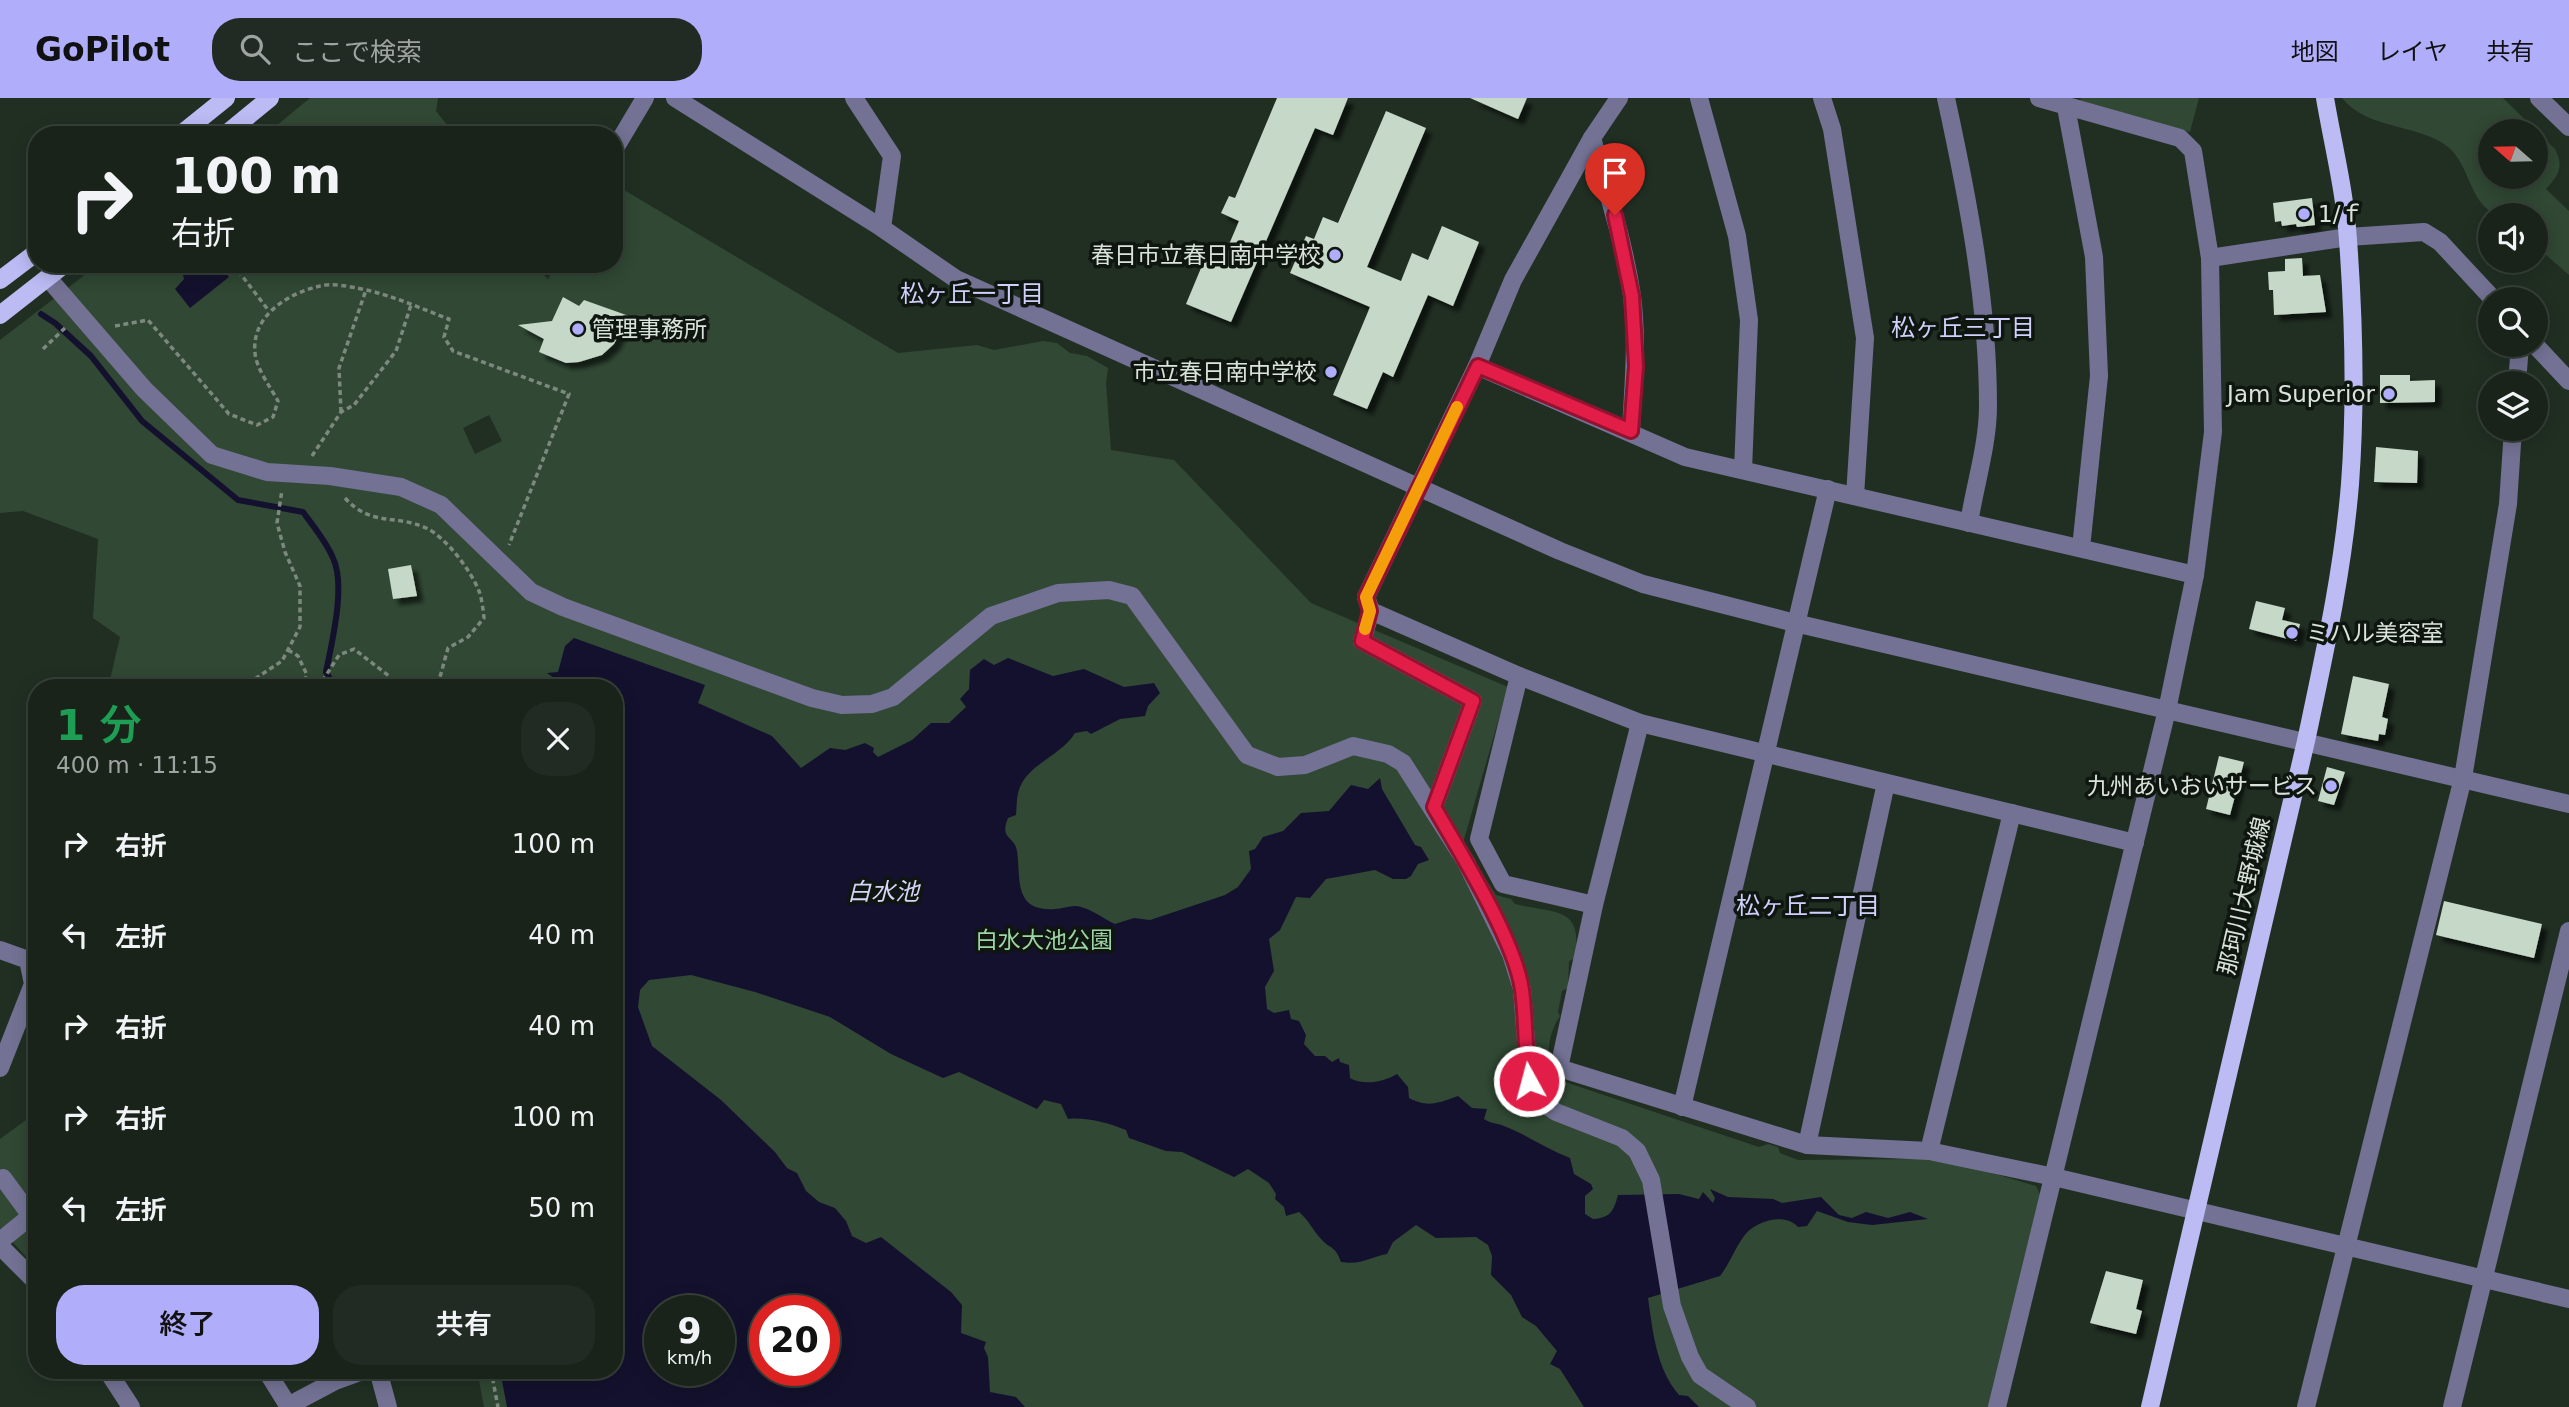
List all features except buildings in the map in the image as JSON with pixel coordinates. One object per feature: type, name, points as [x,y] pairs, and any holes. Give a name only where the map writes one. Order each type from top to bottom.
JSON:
[{"type":"main road","points":[[191,126],[226,98]]},
{"type":"main road","points":[[236,126],[270,98]]},
{"type":"main road","name":"那珂川大野城線","points":[[2150,1407],[2306,741],[2334,601],[2349,487],[2354,376],[2348,237],[2325,98]]},
{"type":"main road","points":[[0,280],[28,259]]},
{"type":"main road","points":[[0,315],[54,273]]},
{"type":"street","points":[[623,135],[645,98]]},
{"type":"street","points":[[675,98],[882,228],[956,279],[1560,551],[1643,584],[1795,624],[2569,804]]},
{"type":"street","points":[[854,98],[892,156],[882,228]]},
{"type":"street","points":[[1434,807],[1473,701],[1362,641],[1370,611],[1366,597],[1478,366],[1513,280],[1592,138],[1619,98]]},
{"type":"street","points":[[1699,98],[1737,236],[1749,320],[1743,470]]},
{"type":"street","points":[[1822,98],[1835,142],[1866,338],[1855,496]]},
{"type":"street","points":[[1947,98],[1970,209],[1982,310],[1988,408],[1969,523]]},
{"type":"street","points":[[1997,1407],[2167,709],[2195,575],[2213,432],[2210,258],[2193,151],[2180,138],[2039,98]]},
{"type":"street","points":[[2539,98],[2569,127]]},
{"type":"street","points":[[2066,107],[2094,257],[2099,376],[2081,548]]},
{"type":"street","points":[[1592,138],[1615,215],[1632,296],[1636,366],[1631,431]]},
{"type":"street","points":[[2210,258],[2348,237],[2424,232],[2440,242],[2482,287]]},
{"type":"street","points":[[48,278],[144,389],[212,455],[290,482],[331,476],[401,487],[441,505],[468,527],[501,565],[531,592],[563,607],[812,698],[842,705],[872,704],[893,697],[991,616],[1058,593],[1109,590],[1132,596],[1247,755],[1278,767],[1306,765],[1353,746],[1388,754],[1403,763],[1434,807],[1511,954],[1522,989],[1529,1081],[1538,1100],[1556,1112],[1622,1138],[1637,1151],[1651,1180],[1672,1306],[1690,1357],[1700,1375],[1747,1407]]},
{"type":"street","points":[[2546,357],[2569,382]]},
{"type":"street","points":[[1478,366],[1685,457],[2195,575]]},
{"type":"street","points":[[2306,1407],[2463,778],[2508,504],[2512,441]]},
{"type":"street","points":[[1682,1107],[1828,489]]},
{"type":"street","points":[[1370,611],[1519,676],[1640,723],[2135,843]]},
{"type":"street","points":[[1519,676],[1479,839],[1503,884],[1594,905]]},
{"type":"street","points":[[1640,723],[1594,905],[1559,1068],[1807,1145],[1929,1150],[2196,1210],[2569,1299]]},
{"type":"street","points":[[1807,1145],[1886,783]]},
{"type":"street","points":[[1929,1150],[2012,813]]},
{"type":"street","points":[[2452,1407],[2569,931]]},
{"type":"street","points":[[0,950],[28,960]]},
{"type":"street","points":[[0,1068],[28,997]]},
{"type":"street","points":[[3,1178],[28,1211]]},
{"type":"street","points":[[0,1241],[28,1223]]},
{"type":"street","points":[[0,1246],[28,1274]]},
{"type":"street","points":[[113,1379],[131,1407]]},
{"type":"street","points":[[272,1379],[289,1406],[340,1379]]},
{"type":"street","points":[[381,1379],[388,1407]]},
{"type":"path","points":[[240,273],[269,311]]},
{"type":"path","points":[[92,330],[149,320],[229,414],[257,425],[274,417],[278,401],[254,354],[257,331],[269,311],[289,298],[322,285],[366,290],[390,296],[449,319],[444,337],[453,351],[569,394],[501,565]]},
{"type":"path","points":[[341,412],[339,368],[366,290]]},
{"type":"path","points":[[255,679],[282,661],[300,627],[300,586],[285,552],[278,523],[290,482],[341,412],[354,405],[396,351],[411,305]]},
{"type":"path","points":[[43,349],[68,325]]},
{"type":"path","points":[[331,476],[347,500],[364,515],[426,528],[433,533],[462,565],[479,591],[484,618],[468,636],[448,648],[439,679]]},
{"type":"path","points":[[324,679],[340,655],[354,649],[390,679]]},
{"type":"path","points":[[288,650],[298,656],[307,675],[305,679]]},
{"type":"path","points":[[493,1379],[498,1407]]},
{"type":"green space","points":[[310,98],[438,98],[436,111],[448,126],[276,126]]},
{"type":"green space","points":[[2081,98],[2199,98],[2190,132],[2080,102]]},
{"type":"green space","points":[[2342,98],[2503,98],[2524,119],[2478,119],[2478,189],[2546,189],[2569,211],[2569,275],[2548,257],[2548,203],[2481,203],[2461,163],[2448,147],[2436,139],[2365,116]]},
{"type":"green space","points":[[2548,142],[2555,149],[2560,166],[2548,186]]},
{"type":"green space","name":"白水大池公園","points":[[623,189],[898,353],[977,345],[994,350],[1043,341],[1057,343],[1070,353],[1087,356],[1108,368],[1106,383],[1111,450],[1174,460],[1311,603],[1508,687],[1463,843],[1496,895],[1511,899],[1515,904],[1564,915],[1575,929],[1575,958],[1569,961],[1568,988],[1562,991],[1558,1012],[1560,1016],[1549,1046],[1549,1063],[1553,1078],[1759,1147],[1768,1144],[1778,1147],[1780,1153],[1798,1160],[1922,1159],[1979,1169],[2036,1186],[2042,1198],[1992,1407],[484,1407],[479,1379],[623,1379],[623,679],[110,679],[120,637],[93,618],[98,539],[23,511],[0,513],[0,340],[87,273],[542,273],[548,279],[552,273],[623,273]],"holes":[[[489,415],[502,441],[475,454],[463,428]]]},
{"type":"green space","points":[[28,1119],[28,1259],[0,1228],[0,1139]]},
{"type":"water","points":[[182,273],[226,273],[229,277],[190,308],[175,289],[184,279]]},
{"type":"water","name":"白水池","points":[[574,638],[705,685],[698,703],[772,736],[801,768],[830,748],[845,750],[865,743],[874,748],[873,752],[878,757],[912,740],[931,723],[949,723],[966,707],[960,699],[969,689],[970,670],[984,659],[994,665],[1008,658],[1053,676],[1084,669],[1124,687],[1154,683],[1160,693],[1148,706],[1145,716],[1120,719],[1091,734],[1087,731],[1075,733],[1025,779],[1017,797],[1016,815],[1008,818],[1005,830],[1016,846],[1022,891],[1032,905],[1055,909],[1078,906],[1115,924],[1134,918],[1150,920],[1225,895],[1238,887],[1251,869],[1249,851],[1255,849],[1263,837],[1283,831],[1301,813],[1329,811],[1351,785],[1368,789],[1380,778],[1382,789],[1415,845],[1421,847],[1429,860],[1418,864],[1406,879],[1393,879],[1375,870],[1326,879],[1310,898],[1296,897],[1280,930],[1269,939],[1274,971],[1265,987],[1267,1009],[1274,1013],[1289,1010],[1291,1019],[1299,1021],[1306,1035],[1304,1044],[1315,1056],[1325,1056],[1332,1062],[1339,1058],[1340,1062],[1349,1065],[1350,1078],[1361,1082],[1380,1081],[1397,1074],[1408,1087],[1409,1098],[1422,1103],[1445,1101],[1458,1096],[1472,1108],[1487,1109],[1484,1119],[1487,1121],[1512,1129],[1570,1158],[1574,1174],[1591,1184],[1593,1189],[1585,1196],[1585,1214],[1593,1219],[1608,1215],[1618,1195],[1679,1194],[1699,1199],[1703,1192],[1713,1203],[1715,1198],[1710,1189],[1728,1197],[1773,1199],[1782,1203],[1821,1197],[1839,1215],[1852,1218],[1866,1212],[1888,1218],[1910,1212],[1928,1219],[1872,1225],[1848,1222],[1817,1211],[1807,1226],[1798,1227],[1792,1222],[1778,1219],[1755,1226],[1744,1236],[1720,1276],[1648,1298],[1657,1349],[1665,1373],[1679,1395],[1688,1396],[1699,1407],[1584,1407],[1560,1369],[1550,1364],[1557,1351],[1536,1326],[1522,1317],[1511,1295],[1491,1275],[1492,1256],[1488,1245],[1476,1237],[1436,1238],[1416,1225],[1393,1242],[1387,1254],[1360,1262],[1341,1262],[1335,1250],[1322,1240],[1299,1212],[1286,1216],[1284,1207],[1275,1199],[1276,1194],[1269,1183],[1248,1169],[1234,1177],[1182,1152],[1166,1151],[1129,1138],[1126,1130],[1119,1127],[1090,1120],[1068,1119],[1061,1104],[1044,1100],[1037,1109],[959,1072],[943,1078],[891,1054],[830,1017],[755,992],[691,975],[649,980],[640,990],[638,1007],[652,1046],[721,1100],[775,1152],[787,1168],[797,1173],[806,1191],[819,1202],[835,1208],[846,1221],[852,1236],[866,1243],[881,1237],[951,1292],[962,1305],[961,1333],[986,1342],[984,1348],[988,1357],[990,1392],[1016,1397],[1025,1407],[507,1407],[502,1379],[623,1379],[623,679],[554,679],[547,673],[558,672],[565,646]]},
{"type":"waterway","points":[[41,314],[55,323],[91,356],[142,421],[238,500],[303,512],[327,546],[337,569],[337,614],[326,672],[330,679]]},
{"type":"slow traffic","points":[[1365,629],[1370,611],[1366,597],[1457,407]]},
{"type":"place","name":"1/ｆ","points":[[2304,214]]},
{"type":"place","name":"春日市立春日南中学校","points":[[1335,255]]},
{"type":"place","name":"管理事務所","points":[[578,329]]},
{"type":"place","name":"市立春日南中学校","points":[[1331,372]]},
{"type":"place","name":"Jam Superior","points":[[2389,394]]},
{"type":"place","name":"ミハル美容室","points":[[2292,633]]},
{"type":"place","name":"九州あいおいサービス","points":[[2331,786]]},
{"type":"district","name":"松ヶ丘一丁目","points":[[972,294]]},
{"type":"district","name":"松ヶ丘三丁目","points":[[1963,328]]},
{"type":"district","name":"松ヶ丘二丁目","points":[[1808,906]]},
{"type":"route","points":[[1529,1081],[1523,1036],[1522,989],[1511,954],[1434,807],[1473,701],[1362,641],[1370,611],[1366,597],[1478,366],[1631,431],[1636,366],[1632,296],[1615,215]]}]
